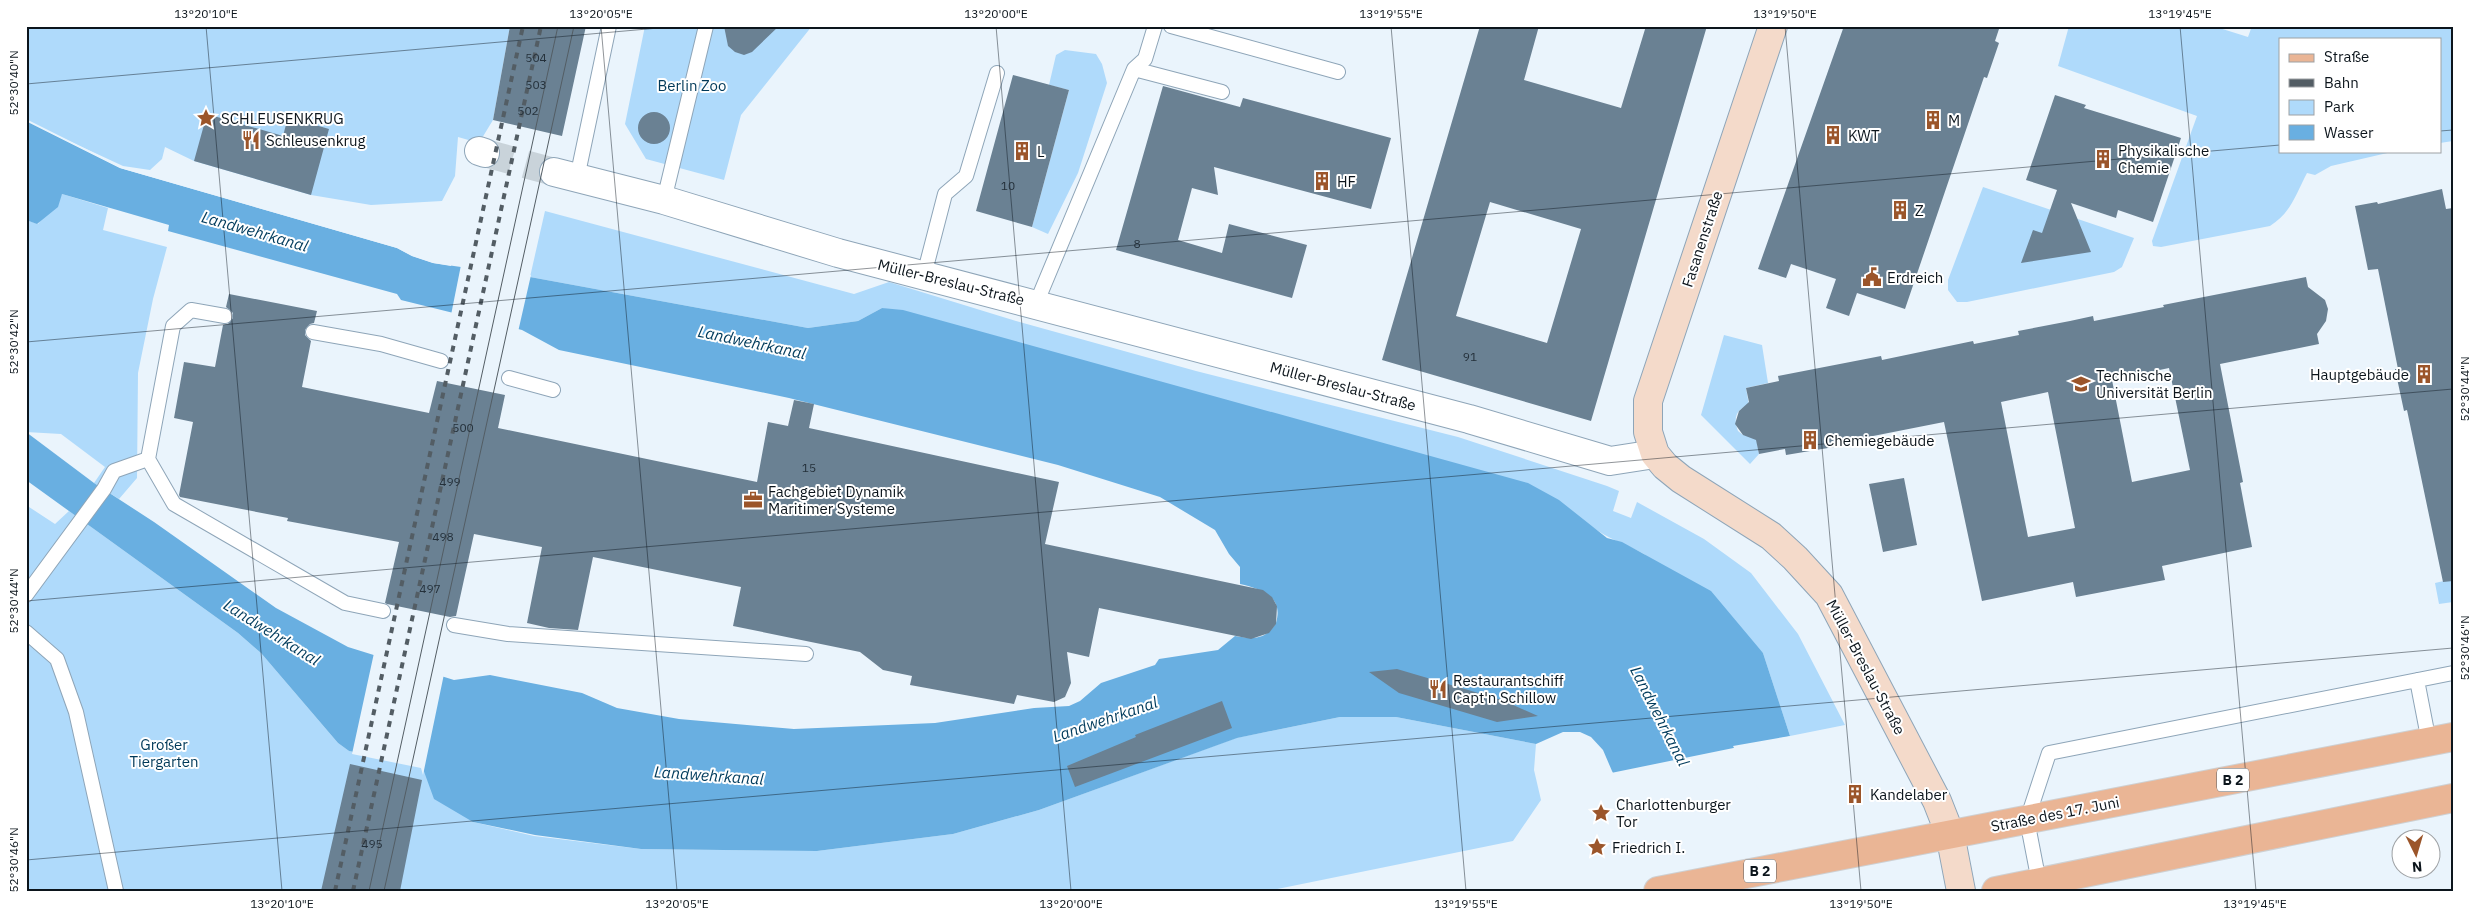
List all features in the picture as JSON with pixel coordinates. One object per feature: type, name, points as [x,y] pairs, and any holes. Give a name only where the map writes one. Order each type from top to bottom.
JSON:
[{"type":"main road","name":"Straße des 17. Juni","points":[[1658,891],[2441,740]]},
{"type":"main road","points":[[1996,891],[2453,798]]},
{"type":"street","name":"Fasanenstraße","points":[[1655,454],[1648,432],[1648,401],[1773,26]]},
{"type":"street","name":"Müller-Breslau-Straße","points":[[565,175],[664,200],[838,253],[1469,419],[1610,462],[1655,454],[1681,478],[1771,536],[1795,558],[1829,595],[1937,801],[1950,834],[1961,891]]},
{"type":"lane","points":[[565,175],[609,26]]},
{"type":"lane","points":[[664,200],[706,26]]},
{"type":"lane","points":[[1036,304],[1134,69],[1145,59],[1155,26]]},
{"type":"lane","points":[[1170,26],[1338,72]]},
{"type":"lane","points":[[1134,69],[1222,92]]},
{"type":"lane","points":[[924,275],[945,194],[966,176],[997,73]]},
{"type":"lane","points":[[225,316],[191,310],[173,326],[148,460],[174,504],[345,603],[383,611]]},
{"type":"lane","points":[[313,332],[381,344],[441,361]]},
{"type":"lane","points":[[508,378],[553,390]]},
{"type":"lane","points":[[26,595],[104,489],[114,471],[148,460]]},
{"type":"lane","points":[[454,625],[508,634],[806,654]]},
{"type":"lane","points":[[26,632],[56,659],[76,712],[116,891]]},
{"type":"lane","points":[[2039,882],[2027,820],[2049,753],[2453,673]]},
{"type":"lane","points":[[2417,680],[2441,740]]},
{"type":"green space","points":[[26,26],[510,26],[493,120],[479,143],[458,137],[455,176],[442,201],[371,205],[311,195],[194,161],[165,147],[162,159],[150,170],[123,166],[26,121]]},
{"type":"green space","name":"Berlin Zoo","points":[[645,26],[812,26],[741,115],[724,180],[646,159],[625,124]]},
{"type":"green space","points":[[2069,26],[2213,26],[2248,37],[2252,26],[2453,26],[2453,141],[2442,143],[2442,38],[2279,38],[2279,152],[2392,152],[2331,166],[2315,175],[2307,173],[2288,209],[2270,226],[2161,247],[2153,246],[2152,241],[2197,116],[2058,66]]},
{"type":"green space","points":[[1065,50],[1096,54],[1102,64],[1107,83],[1078,173],[1048,234],[1032,227],[1069,90],[1049,85],[1056,55]]},
{"type":"green space","points":[[1983,187],[2134,238],[2122,267],[2114,272],[1967,302],[1957,302],[1948,290],[1948,280]]},
{"type":"green space","points":[[62,194],[108,208],[103,230],[167,247],[153,299],[138,373],[137,478],[119,499],[94,483],[105,467],[61,434],[26,432],[26,220],[38,224]]},
{"type":"green space","points":[[545,211],[854,294],[889,282],[1016,321],[1196,371],[1458,437],[1607,486],[1619,491],[1613,511],[1631,518],[1637,502],[1704,539],[1751,573],[1798,634],[1845,725],[1790,736],[1763,653],[1644,554],[1610,538],[1591,526],[882,308],[858,321],[808,328],[530,277]]},
{"type":"green space","points":[[1724,335],[1762,345],[1768,383],[1746,388],[1749,405],[1738,412],[1736,418],[1738,431],[1743,435],[1756,436],[1759,454],[1750,464],[1701,415]]},
{"type":"green space","name":"Großer Tiergarten","points":[[26,505],[55,524],[69,511],[238,633],[261,653],[338,743],[349,751],[423,766],[473,822],[534,836],[641,849],[817,851],[953,834],[1039,810],[1236,738],[1340,717],[1396,717],[1536,744],[1534,770],[1541,800],[1513,841],[1268,891],[26,891]]},
{"type":"green space","points":[[2453,554],[2453,602],[2439,604],[2435,583],[2448,580]]},
{"type":"water","name":"Landwehrkanal","points":[[26,121],[120,168],[397,248],[412,256],[433,263],[530,277],[808,328],[858,321],[882,308],[903,310],[1528,483],[1559,500],[1607,538],[1622,542],[1711,591],[1763,653],[1790,736],[1733,746],[1808,891],[1675,891],[1612,771],[1603,750],[1591,737],[1580,732],[1563,732],[1536,744],[1396,717],[1340,717],[1237,738],[1039,810],[953,834],[817,851],[641,849],[535,835],[473,822],[434,799],[422,766],[349,751],[338,743],[261,653],[238,633],[26,480],[26,432],[94,483],[154,522],[276,608],[348,647],[454,680],[490,675],[582,693],[617,708],[679,719],[794,729],[935,723],[1034,708],[1069,706],[1080,701],[1101,683],[1155,665],[1159,659],[1218,650],[1235,636],[1253,638],[1263,636],[1276,623],[1277,606],[1274,600],[1263,591],[1240,584],[1240,567],[1229,554],[1215,530],[1160,497],[1058,465],[789,398],[559,350],[522,330],[401,300],[397,294],[168,231],[169,225],[62,194],[58,207],[37,224],[26,220]]},
{"type":"pier","points":[[26,119],[120,166],[397,245],[413,254],[452,263],[451,266],[433,263],[412,256],[397,248],[120,168],[26,121]]},
{"type":"pier","points":[[461,265],[531,275],[518,332],[451,315]]},
{"type":"pier","points":[[374,653],[444,674],[423,775],[421,768],[352,754]]},
{"type":"pier","points":[[1792,736],[1790,739],[1737,748],[1811,891],[1673,891],[1611,773]]},
{"type":"building","points":[[510,26],[586,26],[562,136],[493,120]]},
{"type":"building","points":[[724,26],[779,26],[752,52],[744,55],[735,52],[728,46]]},
{"type":"building","points":[[1480,26],[1539,26],[1524,80],[1621,108],[1646,26],[1707,26],[1591,421],[1382,360]],"holes":[[[1490,202],[1581,229],[1547,343],[1456,316]]]},
{"type":"building","points":[[1844,26],[2000,26],[1995,41],[1999,43],[1987,78],[1984,77],[1905,309],[1857,293],[1849,316],[1826,308],[1836,279],[1791,264],[1786,278],[1758,269]]},
{"type":"building","name":"L","points":[[1013,75],[1069,90],[1032,227],[976,211]]},
{"type":"building","name":"HF","points":[[1163,86],[1240,107],[1243,98],[1391,138],[1371,209],[1214,167],[1218,195],[1192,188],[1178,240],[1222,253],[1229,224],[1307,245],[1292,298],[1116,250]]},
{"type":"building","name":"Physikalische Chemie","points":[[2055,95],[2086,105],[2084,108],[2181,138],[2153,222],[2118,210],[2116,218],[2071,203],[2091,252],[2021,263],[2033,230],[2042,233],[2057,190],[2026,180]]},
{"type":"building","points":[[654,112],[660,113],[665,117],[669,122],[669,134],[665,139],[660,143],[654,144],[648,143],[643,139],[639,134],[638,128],[639,122],[643,117],[648,113]]},
{"type":"building","points":[[207,114],[283,136],[288,117],[329,129],[311,195],[194,161]]},
{"type":"building","name":"Hauptgebäude","points":[[2442,189],[2446,209],[2453,208],[2453,581],[2443,582],[2407,410],[2404,411],[2395,369],[2398,369],[2378,269],[2368,270],[2355,206],[2377,202],[2378,204]]},
{"type":"building","name":"Chemiegebäude","points":[[2306,277],[2308,287],[2325,300],[2328,309],[2326,321],[2317,334],[2319,344],[2220,364],[2243,482],[2240,483],[2252,547],[2162,566],[2165,580],[2076,597],[2073,582],[1982,601],[1944,422],[1863,438],[1864,442],[1786,455],[1785,449],[1759,454],[1756,440],[1743,435],[1735,424],[1739,411],[1749,402],[1746,388],[1779,381],[1778,376],[1881,356],[1882,360],[1973,341],[1974,344],[2019,335],[2018,331],[2093,316],[2094,321],[2164,307],[2163,305]],"holes":[[[2169,368],[2190,470],[2132,482],[2112,380]],[[2048,392],[2075,528],[2028,537],[2001,402]]]},
{"type":"building","points":[[229,294],[317,311],[314,323],[310,324],[305,330],[305,335],[311,341],[302,387],[429,413],[437,381],[505,395],[498,428],[757,482],[768,422],[788,426],[794,400],[814,404],[809,428],[1059,482],[1045,544],[1263,590],[1272,597],[1277,606],[1276,624],[1269,633],[1251,639],[1099,608],[1089,657],[1067,652],[1071,683],[1065,697],[1054,702],[1017,695],[1014,704],[910,685],[912,676],[883,670],[860,652],[733,626],[741,587],[593,557],[578,630],[549,628],[527,623],[542,547],[474,534],[456,616],[450,617],[387,604],[385,603],[399,542],[287,521],[288,518],[180,497],[193,422],[174,418],[184,362],[215,367],[223,325],[228,324],[233,318],[233,313],[226,307]]},
{"type":"building","points":[[1904,478],[1917,545],[1883,552],[1869,484]]},
{"type":"building","points":[[1397,669],[1502,700],[1538,716],[1497,722],[1399,693],[1369,672]]},
{"type":"building","points":[[1222,701],[1232,728],[1075,787],[1067,766],[1136,737],[1135,735]]},
{"type":"building","points":[[350,764],[422,780],[400,891],[321,891]]},
{"type":"tunnel","points":[[485,153],[554,172]]},
{"type":"tram line","points":[[369,891],[558,26]]},
{"type":"tram line","points":[[384,891],[574,26]]},
{"type":"railway","points":[[335,891],[523,26]]},
{"type":"railway","points":[[353,891],[541,26]]},
{"type":"place","name":"SCHLEUSENKRUG","points":[[206,118]]},
{"type":"place","name":"M","points":[[1933,120]]},
{"type":"place","name":"KWT","points":[[1833,135]]},
{"type":"place","name":"Schleusenkrug","points":[[251,140]]},
{"type":"place","name":"L","points":[[1022,151]]},
{"type":"place","name":"Physikalische Chemie","points":[[2103,159]]},
{"type":"place","name":"HF","points":[[1322,181]]},
{"type":"place","name":"Z","points":[[1900,210]]},
{"type":"place","name":"Erdreich","points":[[1872,277]]},
{"type":"place","name":"Hauptgebäude","points":[[2424,374]]},
{"type":"place","name":"Technische Universität Berlin","points":[[2081,384]]},
{"type":"place","name":"Chemiegebäude","points":[[1810,440]]},
{"type":"place","name":"Fachgebiet Dynamik Maritimer Systeme","points":[[753,500]]},
{"type":"place","name":"Restaurantschiff Capt'n Schillow","points":[[1438,689]]},
{"type":"place","name":"Kandelaber","points":[[1855,794]]},
{"type":"place","name":"Charlottenburger Tor","points":[[1601,813]]},
{"type":"place","name":"Friedrich I.","points":[[1597,847]]}]
